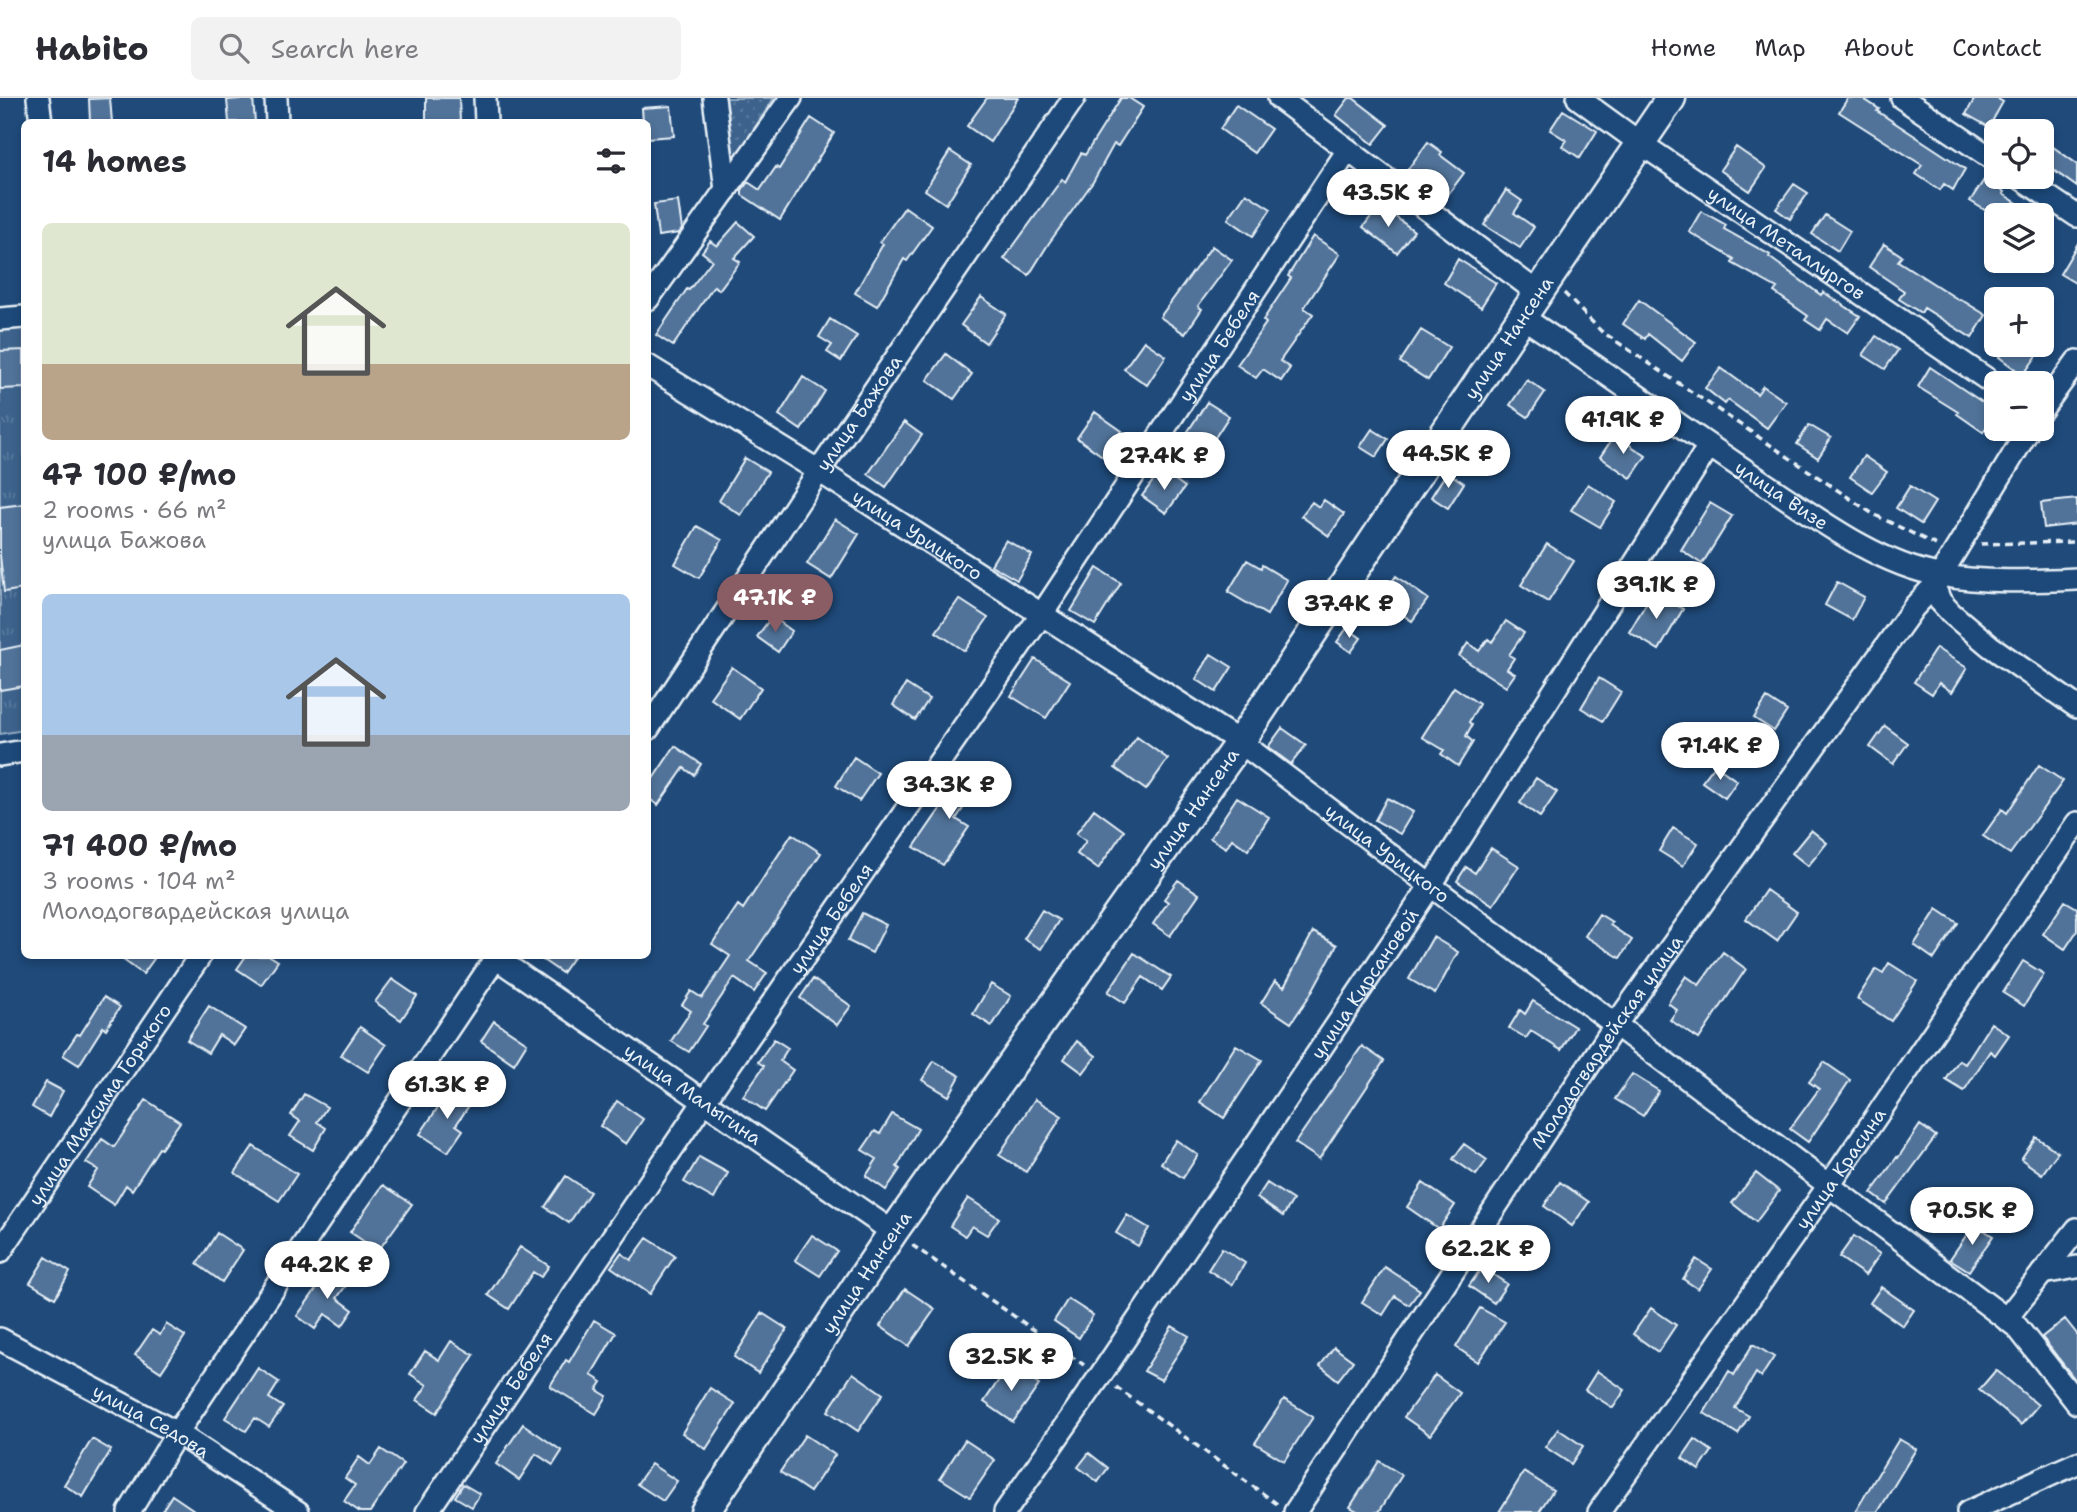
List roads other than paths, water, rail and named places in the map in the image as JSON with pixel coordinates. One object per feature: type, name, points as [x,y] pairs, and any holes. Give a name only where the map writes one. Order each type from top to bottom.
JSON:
[{"type":"main road","name":"улица Нансена","points":[[705,1512],[893,1232],[1240,742],[1522,317],[1547,289],[1671,98]]},
{"type":"street","points":[[38,98],[41,119]]},
{"type":"street","points":[[276,98],[277,119]]},
{"type":"street","points":[[485,98],[486,119]]},
{"type":"street","points":[[714,98],[726,190]]},
{"type":"street","points":[[651,295],[791,98]]},
{"type":"street","name":"улица Бажова","points":[[651,724],[819,471],[1074,98]]},
{"type":"street","points":[[1279,98],[1348,150],[1547,289]]},
{"type":"street","name":"улица Металлургов","points":[[1578,98],[1984,377]]},
{"type":"street","points":[[1902,98],[1984,153]]},
{"type":"street","name":"улица Бебеля","points":[[426,1512],[705,1100],[1042,614],[1348,150]]},
{"type":"street","points":[[2037,189],[2077,216]]},
{"type":"street","points":[[0,319],[21,317]]},
{"type":"street","name":"улица Визе","points":[[1522,317],[1844,537],[1936,580],[2077,579]]},
{"type":"street","points":[[2054,393],[2077,361]]},
{"type":"street","name":"улица Урицкого","points":[[651,368],[819,471],[1240,742],[2006,1318],[2017,1327],[2077,1403]]},
{"type":"street","name":"Молодогвардейская улица","points":[[1294,1512],[1616,1024],[1906,618],[1936,580],[2022,441]]},
{"type":"street","name":"улица Кирсановой","points":[[1005,1512],[1100,1376],[1431,885],[1709,446]]},
{"type":"street","points":[[1936,580],[1940,601],[1952,614],[1990,646],[2077,706]]},
{"type":"street","points":[[0,755],[21,752]]},
{"type":"street","name":"улица Красина","points":[[1599,1512],[1830,1184],[2077,823]]},
{"type":"street","name":"улица Максима Горького","points":[[0,1252],[198,959]]},
{"type":"street","points":[[129,1512],[177,1433],[493,959]]},
{"type":"street","name":"улица Малыгина","points":[[499,959],[893,1232]]},
{"type":"street","points":[[2006,1318],[2077,1228]]},
{"type":"street","points":[[2042,1273],[2077,1267]]},
{"type":"street","name":"улица Седова","points":[[0,1339],[177,1433],[298,1512]]},
{"type":"street","points":[[1968,1512],[2077,1463]]}]
